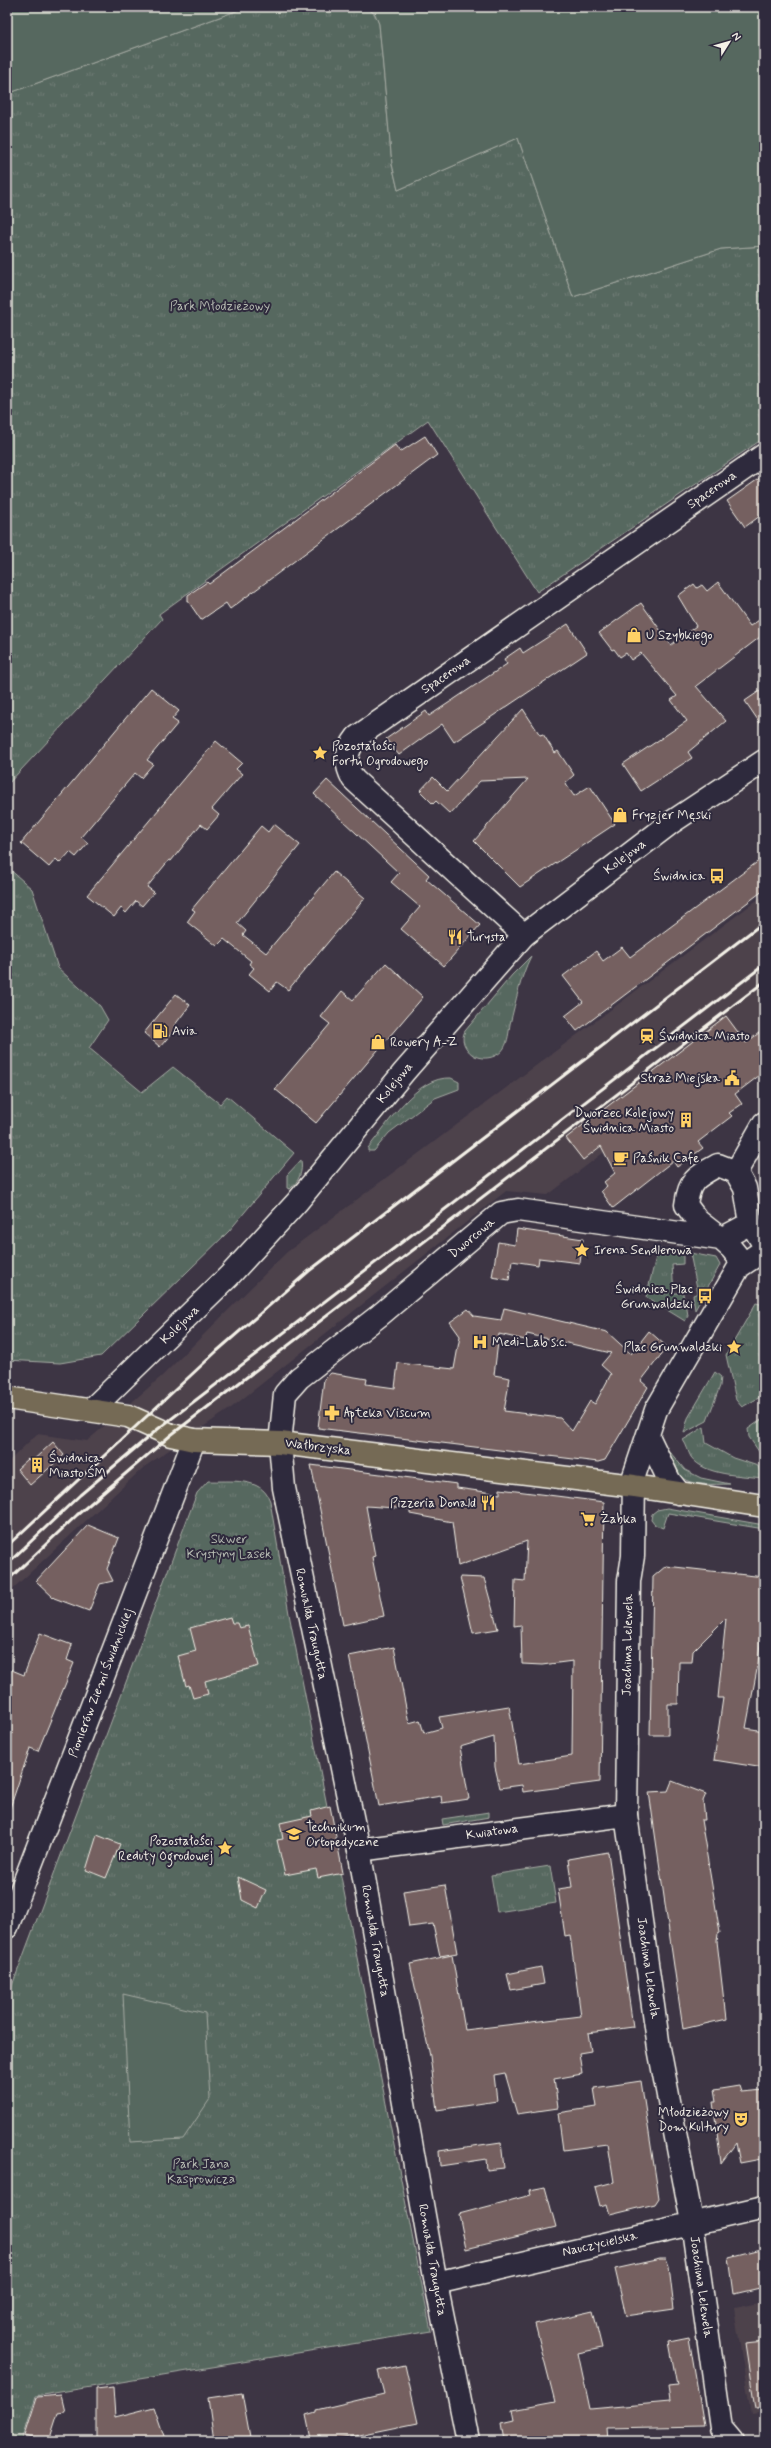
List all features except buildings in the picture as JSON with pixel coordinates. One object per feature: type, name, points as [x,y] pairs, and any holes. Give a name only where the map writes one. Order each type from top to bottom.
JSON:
[{"type":"main road","name":"Wałbrzyska","points":[[7,1398],[92,1409],[128,1416],[172,1435],[194,1440],[280,1442],[634,1486]]},
{"type":"main road","points":[[634,1486],[764,1506]]},
{"type":"street","name":"Spacerowa","points":[[524,935],[353,779],[347,768],[349,746],[357,737],[764,455]]},
{"type":"street","name":"Kolejowa","points":[[92,1409],[229,1276],[297,1202],[409,1066],[524,935],[672,822],[764,761]]},
{"type":"street","points":[[736,1172],[764,1123]]},
{"type":"street","points":[[718,1165],[736,1172],[745,1188],[756,1253],[731,1248],[698,1221],[686,1206],[688,1187],[702,1174],[718,1165]]},
{"type":"street","name":"Dworcowa","points":[[280,1442],[285,1394],[299,1378],[502,1213],[518,1210],[720,1239]]},
{"type":"street","points":[[720,1239],[751,1223]]},
{"type":"street","points":[[634,1486],[634,1476],[656,1410],[739,1267],[756,1253]]},
{"type":"street","points":[[648,1436],[669,1480],[679,1493]]},
{"type":"street","name":"Pionierów Ziemi Świdnickiej","points":[[7,1927],[194,1440]]},
{"type":"street","name":"Romualda Traugutta","points":[[280,1442],[284,1488],[359,1850],[436,2283],[468,2441]]},
{"type":"street","name":"Joachima Lelewela","points":[[634,1486],[633,1556],[629,1581],[626,1815],[659,2048],[692,2222],[721,2428],[732,2441]]},
{"type":"street","name":"Kwiatowa","points":[[359,1850],[626,1815]]},
{"type":"street","name":"Nauczycielska","points":[[436,2283],[692,2222],[764,2207]]},
{"type":"shaded area","points":[[764,895],[764,1030],[548,1195],[506,1191],[231,1408],[144,1467],[7,1594],[7,1463],[37,1434],[87,1441],[162,1376],[287,1252]]},
{"type":"shaded area","points":[[764,2302],[764,2412],[751,2414],[734,2308]]},
{"type":"green space","points":[[7,7],[247,7],[7,94]]},
{"type":"green space","name":"Park Młodzieżowy","points":[[247,7],[366,7],[375,14],[379,24],[392,164],[398,190],[518,138],[573,297],[721,249],[764,246],[764,438],[537,592],[428,420],[159,614],[162,619],[7,785],[7,94]]},
{"type":"green space","points":[[366,7],[764,7],[764,246],[721,249],[573,297],[518,138],[398,190],[392,164],[379,24],[375,14]]},
{"type":"green space","points":[[7,867],[32,889],[58,968],[100,1006],[108,1020],[89,1048],[142,1092],[173,1067],[220,1104],[227,1096],[294,1153],[229,1231],[101,1356],[60,1363],[7,1360]]},
{"type":"green space","points":[[531,956],[521,981],[504,1048],[498,1054],[490,1058],[481,1058],[473,1055],[463,1041],[465,1031],[512,975]]},
{"type":"green space","points":[[451,1078],[459,1082],[459,1089],[435,1098],[389,1133],[374,1151],[368,1151],[368,1148],[394,1115],[415,1093],[438,1079]]},
{"type":"green space","points":[[301,1160],[301,1172],[296,1183],[290,1189],[287,1188],[287,1175]]},
{"type":"green space","points":[[658,1249],[683,1253],[683,1264],[672,1265],[674,1293],[683,1293],[684,1302],[686,1302],[688,1316],[685,1321],[646,1297]]},
{"type":"green space","points":[[690,1253],[716,1258],[720,1265],[695,1310],[693,1295],[698,1293]]},
{"type":"green space","points":[[756,1303],[764,1305],[764,1395],[742,1407],[736,1400],[726,1355]]},
{"type":"green space","points":[[715,1372],[721,1377],[720,1386],[707,1421],[684,1433],[688,1418]]},
{"type":"green space","points":[[764,1418],[764,1459],[749,1437],[748,1429]]},
{"type":"green space","points":[[704,1427],[706,1443],[733,1458],[758,1466],[762,1478],[724,1474],[705,1468],[697,1463],[691,1457],[683,1440]]},
{"type":"green space","points":[[664,1445],[685,1470],[701,1478],[730,1484],[705,1484],[687,1481],[674,1469],[668,1459]]},
{"type":"green space","name":"Park Jana Kasprowicza","points":[[208,1481],[235,1481],[252,1484],[260,1487],[266,1493],[270,1501],[289,1614],[431,2331],[36,2396],[22,2441],[7,2441],[7,1999],[197,1493]]},
{"type":"green space","points":[[667,1508],[764,1525],[764,1529],[668,1513],[663,1528],[655,1525],[651,1520],[652,1514],[657,1510]]},
{"type":"green space","points":[[489,1812],[489,1817],[443,1825],[442,1819]]},
{"type":"green space","points":[[550,1866],[556,1903],[497,1912],[491,1875]]},
{"type":"green space","points":[[123,1994],[205,2013],[210,2099],[183,2139],[130,2142]]},
{"type":"railway","points":[[7,1546],[217,1351],[309,1271],[764,922]]},
{"type":"railway","points":[[7,1564],[80,1495],[158,1429],[764,965]]},
{"type":"railway","points":[[7,1581],[77,1515],[171,1435],[764,982]]},
{"type":"place","name":"U Szybkiego","points":[[634,635]]},
{"type":"place","name":"Pozostałości Fortu Ogrodowego","points":[[320,753]]},
{"type":"place","name":"Fryzjer Męski","points":[[620,815]]},
{"type":"place","name":"Świdnica","points":[[717,876]]},
{"type":"place","name":"Turysta","points":[[455,937]]},
{"type":"place","name":"Avia","points":[[160,1031]]},
{"type":"place","name":"Świdnica Miasto","points":[[647,1036]]},
{"type":"place","name":"Rowery A-Z","points":[[378,1042]]},
{"type":"place","name":"Straż Miejska","points":[[732,1078]]},
{"type":"place","name":"Dworzec Kolejowy Świdnica Miasto","points":[[686,1120]]},
{"type":"place","name":"Paśnik Cafe","points":[[621,1158]]},
{"type":"place","name":"Irena Sendlerowa","points":[[582,1250]]},
{"type":"place","name":"Świdnica Plac Grunwaldzki","points":[[705,1296]]},
{"type":"place","name":"Medi-Lab s.c.","points":[[480,1342]]},
{"type":"place","name":"Plac Grunwaldzki","points":[[734,1347]]},
{"type":"place","name":"Apteka Viscum","points":[[332,1413]]},
{"type":"place","name":"Świdnica Miasto ŚM","points":[[37,1465]]},
{"type":"place","name":"Pizzeria Donald","points":[[488,1503]]},
{"type":"place","name":"Żabka","points":[[588,1519]]},
{"type":"place","name":"Technikum Ortopedyczne","points":[[294,1834]]},
{"type":"place","name":"Pozostałości Reduty Ogrodowej","points":[[225,1848]]},
{"type":"place","name":"Młodzieżowy Dom Kultury","points":[[741,2119]]},
{"type":"park label","name":"Skwer Krystyny Lasek","points":[[229,1546]]}]
